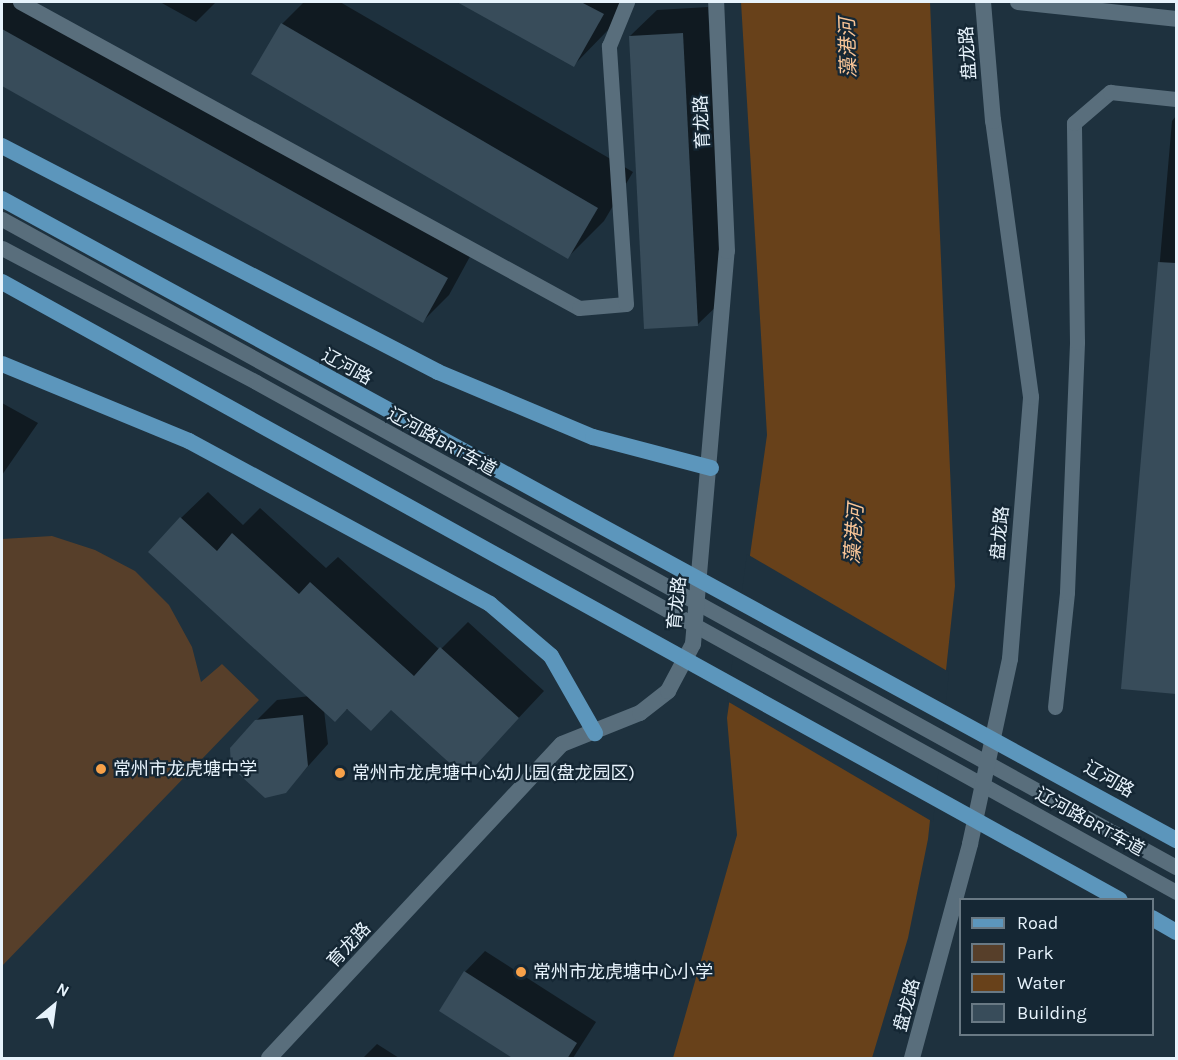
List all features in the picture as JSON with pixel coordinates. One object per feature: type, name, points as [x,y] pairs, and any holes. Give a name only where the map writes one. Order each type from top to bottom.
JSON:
[{"type":"main road","points":[[2,146],[438,372],[593,437],[711,468]]},
{"type":"main road","name":"辽河路","points":[[2,199],[674,569],[1023,752],[1176,840]]},
{"type":"main road","points":[[2,282],[668,651],[1010,836],[1117,898]]},
{"type":"main road","points":[[2,364],[189,441],[490,604],[551,656],[595,733]]},
{"type":"main road","points":[[1154,919],[1176,932]]},
{"type":"street","name":"育龙路","points":[[269,1059],[562,744],[595,733],[640,713],[668,691],[693,644],[711,468],[727,251],[716,2]]},
{"type":"street","name":"盘龙路","points":[[912,1059],[970,844],[1010,659],[1031,397],[993,121],[983,2]]},
{"type":"street","points":[[1018,2],[1176,19]]},
{"type":"lane","points":[[20,2],[579,308],[626,304],[609,46],[627,2]]},
{"type":"lane","points":[[1055,707],[1067,592],[1077,342],[1074,123],[1110,92],[1176,99]]},
{"type":"lane","name":"辽河路BRT车道","points":[[2,219],[674,594],[1020,780],[1176,867]]},
{"type":"lane","name":"辽河路BRT车道","points":[[2,248],[256,382],[672,617],[1176,892]]},
{"type":"green space","name":"常州市龙虎塘中学","points":[[52,536],[95,550],[135,571],[169,605],[192,647],[201,682],[222,664],[259,700],[2,966],[2,539]]},
{"type":"water","name":"藻港河","points":[[741,2],[930,2],[955,586],[928,839],[908,938],[872,1058],[673,1058],[737,835],[727,718],[767,435]]},
{"type":"pier","points":[[747,554],[949,672],[933,822],[727,701]]},
{"type":"building","points":[[457,2],[581,2],[604,14],[574,67]]},
{"type":"building","points":[[281,23],[598,208],[568,259],[251,74]]},
{"type":"building","points":[[2,29],[448,278],[423,323],[2,86]]},
{"type":"building","points":[[683,33],[698,326],[644,329],[629,36]]},
{"type":"building","points":[[1158,262],[1176,263],[1176,694],[1121,689]]},
{"type":"building","points":[[180,517],[217,551],[232,533],[299,594],[310,582],[414,676],[440,647],[519,718],[465,777],[391,710],[371,731],[347,709],[335,722],[148,552]]},
{"type":"building","points":[[303,715],[308,766],[286,793],[265,798],[231,767],[230,748],[255,720]]},
{"type":"building","points":[[464,971],[577,1043],[567,1059],[514,1059],[439,1011]]},
{"type":"place","name":"常州市龙虎塘中学","points":[[101,769]]},
{"type":"place","name":"常州市龙虎塘中心幼儿园(盘龙园区)","points":[[340,773]]},
{"type":"place","name":"常州市龙虎塘中心小学","points":[[521,972]]}]
